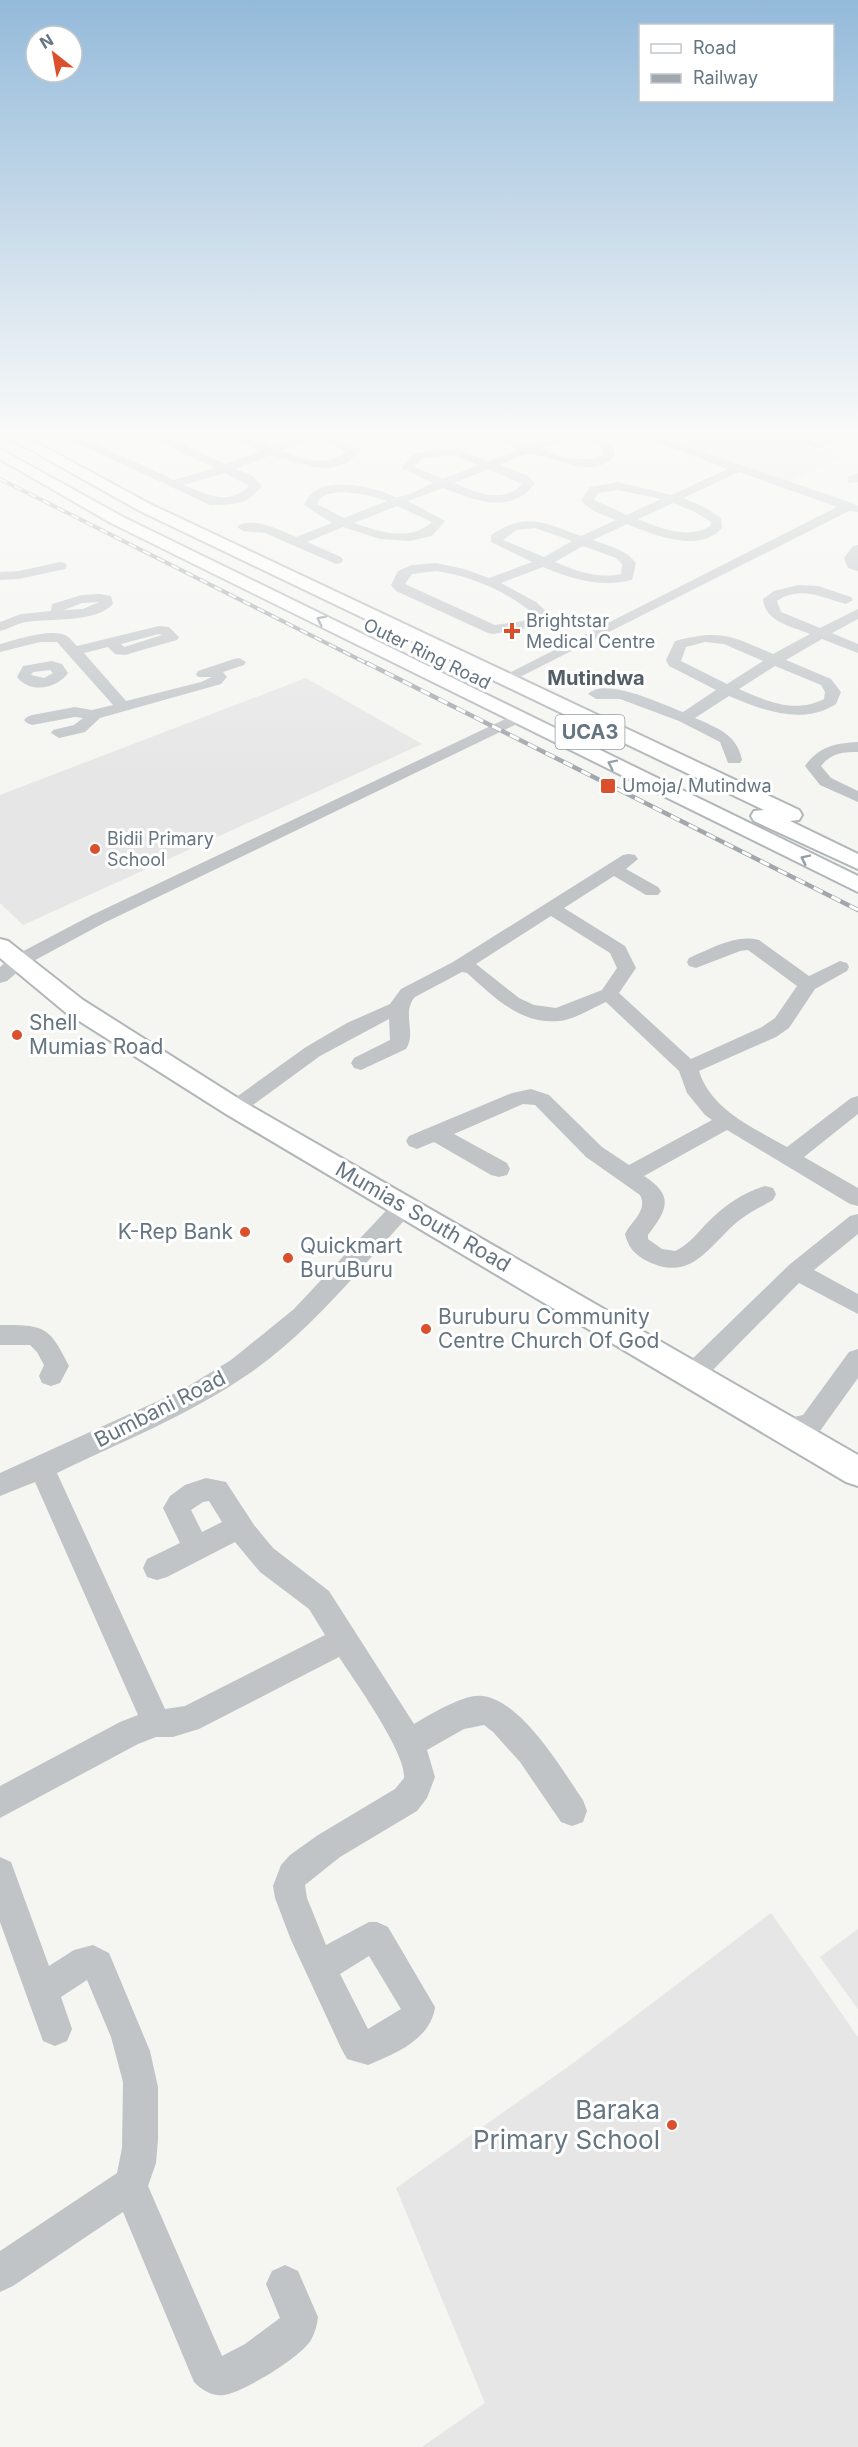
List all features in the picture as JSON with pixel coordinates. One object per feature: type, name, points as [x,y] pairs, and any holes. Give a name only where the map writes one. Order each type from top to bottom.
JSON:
[{"type":"main road","name":"Outer Ring Road","points":[[172,547],[858,885]]},
{"type":"main road","name":"Outer Ring Road","points":[[216,547],[465,673],[858,862]]},
{"type":"main road","name":"UCA3","points":[[221,547],[858,847]]},
{"type":"main road","name":"Mumias South Road","points":[[12,969],[235,1108],[858,1472]]},
{"type":"street","points":[[308,547],[336,560]]},
{"type":"street","points":[[505,547],[587,579],[612,580],[627,577],[629,572],[627,559],[600,547]]},
{"type":"street","points":[[489,584],[522,599],[539,611],[528,624],[493,630],[398,585],[406,570],[436,567],[453,568],[489,584],[564,554],[573,547]]},
{"type":"street","points":[[506,680],[774,547]]},
{"type":"street","points":[[858,549],[851,558],[853,565],[858,567]]},
{"type":"street","points":[[0,576],[19,575],[60,566]]},
{"type":"street","points":[[846,600],[827,591],[806,588],[782,592],[770,599],[771,609],[776,615],[819,635],[858,649]]},
{"type":"street","points":[[684,718],[774,660],[858,613]]},
{"type":"street","points":[[7,623],[58,614]]},
{"type":"street","points":[[7,623],[40,638]]},
{"type":"street","points":[[5,653],[40,638],[62,638],[120,703]]},
{"type":"street","points":[[705,638],[718,638],[774,660],[826,681],[833,692],[831,701],[819,706],[784,710],[728,689],[674,663],[673,660],[680,644],[705,638]]},
{"type":"street","points":[[5,653],[28,669],[24,677],[37,683],[56,679],[60,676],[61,670],[80,656],[111,642]]},
{"type":"street","points":[[69,749],[59,733],[37,720],[75,712],[92,715],[120,703],[206,685],[216,681],[220,676],[214,671],[239,662]]},
{"type":"street","points":[[596,694],[622,694],[684,718],[726,740],[732,748],[734,760]]},
{"type":"street","points":[[59,733],[83,727],[92,719],[92,715]]},
{"type":"street","points":[[12,969],[98,919],[518,718]]},
{"type":"street","points":[[858,747],[836,749],[824,753],[813,766],[822,779],[858,797]]},
{"type":"street","points":[[361,1063],[399,1044],[401,1036],[398,1008],[408,993],[460,966],[621,864],[652,891]]},
{"type":"street","points":[[460,966],[473,969],[512,1002],[529,1011],[558,1015],[609,994],[627,968],[618,950],[551,908]]},
{"type":"street","points":[[696,962],[737,945],[752,944],[808,985]]},
{"type":"street","points":[[688,1068],[752,1040],[782,1023],[808,985],[840,968]]},
{"type":"street","points":[[609,994],[688,1068],[694,1088],[711,1110],[858,1198]]},
{"type":"street","points":[[235,1108],[290,1065],[366,1020],[398,1008]]},
{"type":"street","points":[[499,1169],[426,1137],[519,1098],[531,1096],[542,1100],[594,1152],[649,1190],[655,1203],[653,1212],[636,1234],[638,1243],[647,1251],[668,1261],[679,1261],[688,1255],[729,1215],[765,1194]]},
{"type":"street","points":[[789,1157],[858,1103]]},
{"type":"street","points":[[628,1175],[727,1121]]},
{"type":"street","name":"Bumbani Road","points":[[0,1485],[42,1468],[191,1397],[240,1367],[302,1316],[404,1206]]},
{"type":"street","points":[[693,1374],[797,1271],[858,1222]]},
{"type":"street","points":[[797,1271],[858,1305]]},
{"type":"street","points":[[0,1335],[40,1336],[45,1341],[57,1366],[51,1376]]},
{"type":"street","points":[[858,1345],[858,1352]]},
{"type":"street","points":[[784,1429],[811,1424],[858,1359]]},
{"type":"street","points":[[42,1468],[156,1723]]},
{"type":"street","points":[[196,1547],[176,1508],[182,1500],[211,1488],[217,1490],[262,1557],[293,1582],[309,1590],[319,1600],[409,1744],[420,1770],[417,1787],[406,1800],[309,1860],[294,1873],[289,1886],[292,1902],[321,1967]]},
{"type":"street","points":[[157,1568],[240,1526]]},
{"type":"street","points":[[0,1803],[130,1732],[156,1723],[174,1723],[189,1719],[343,1641]]},
{"type":"street","points":[[409,1744],[464,1715],[482,1710],[496,1714],[520,1739],[572,1811]]},
{"type":"street","points":[[0,1873],[6,1896],[55,2029]]},
{"type":"street","points":[[0,2273],[130,2186],[137,2174],[141,2153],[141,2085],[132,2047],[97,1965],[93,1961],[86,1962],[42,1990]]},
{"type":"street","points":[[130,2186],[202,2358],[208,2370],[216,2376],[224,2376],[236,2371],[258,2358],[297,2328],[299,2317],[285,2284]]},
{"type":"shaded area","name":"Bidii Primary School","points":[[306,678],[422,744],[23,925],[0,903],[0,795]]},
{"type":"shaded area","name":"Baraka Primary School","points":[[771,1913],[858,2037],[858,2447],[422,2447],[485,2403],[396,2188],[576,2061]]},
{"type":"shaded area","points":[[858,1929],[858,2009],[820,1957]]},
{"type":"railway","points":[[136,547],[370,665]]},
{"type":"railway","points":[[367,663],[858,910]]},
{"type":"place","name":"Brightstar Medical Centre","points":[[512,631]]},
{"type":"place","name":"Umoja/ Mutindwa","points":[[608,786]]},
{"type":"place","name":"Bidii Primary School","points":[[95,849]]},
{"type":"place","name":"Shell Mumias Road","points":[[17,1035]]},
{"type":"place","name":"K-Rep Bank","points":[[245,1232]]},
{"type":"place","name":"Quickmart BuruBuru","points":[[288,1258]]},
{"type":"place","name":"Buruburu Community Centre Church Of God","points":[[426,1329]]},
{"type":"place","name":"Baraka Primary School","points":[[672,2125]]},
{"type":"district","name":"Mutindwa","points":[[596,678]]}]
